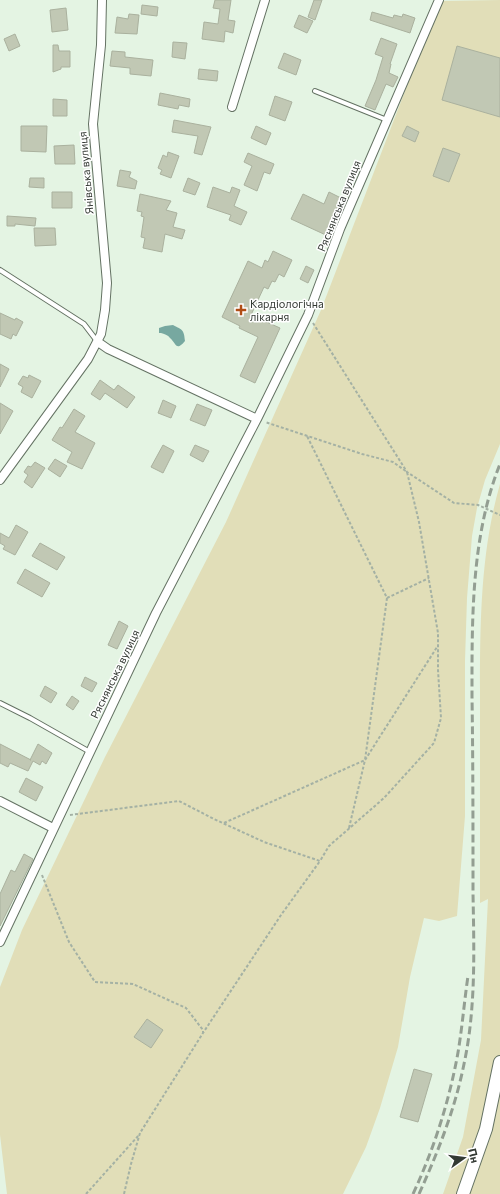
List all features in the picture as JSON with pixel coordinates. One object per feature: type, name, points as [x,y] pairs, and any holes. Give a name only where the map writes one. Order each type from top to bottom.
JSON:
[{"type":"main road","points":[[463,1194],[486,1129],[500,1062]]},
{"type":"street","name":"Янівська вулиця","points":[[0,480],[88,359],[101,334],[107,283],[93,124],[100,45],[102,0]]},
{"type":"street","points":[[232,107],[265,0]]},
{"type":"street","name":"Ряснянська вулиця","points":[[0,942],[156,613],[257,420],[308,315],[340,229],[439,0]]},
{"type":"street","points":[[98,342],[108,349],[257,420]]},
{"type":"street","points":[[0,801],[53,828]]},
{"type":"lane","points":[[314,91],[387,120]]},
{"type":"lane","points":[[0,270],[84,324],[98,342]]},
{"type":"lane","points":[[0,703],[90,752]]},
{"type":"path","points":[[86,1194],[140,1133],[281,915],[330,846],[384,798],[434,743],[441,718],[438,670],[438,634],[419,522],[407,472],[308,315]]},
{"type":"path","points":[[257,420],[362,454],[393,462],[454,503],[478,505],[500,515]]},
{"type":"path","points":[[307,436],[387,598],[365,760],[349,829]]},
{"type":"path","points":[[387,598],[429,578]]},
{"type":"path","points":[[224,823],[365,760],[438,646]]},
{"type":"path","points":[[58,817],[179,801],[264,842],[320,861]]},
{"type":"path","points":[[37,863],[70,942],[95,982],[133,984],[186,1008],[203,1030],[203,1034]]},
{"type":"path","points":[[124,1194],[130,1164],[140,1133]]},
{"type":"shaded area","points":[[500,0],[500,444],[485,480],[477,508],[472,536],[467,598],[465,661],[465,816],[457,916],[439,921],[424,918],[410,977],[398,1047],[380,1108],[366,1147],[343,1194],[7,1194],[0,1135],[0,987],[22,930],[105,757],[226,522],[321,310],[410,78],[442,1]]},
{"type":"shaded area","points":[[500,484],[500,1194],[443,1194],[463,1137],[481,1040],[488,899],[480,903],[481,624],[484,567],[493,512]]},
{"type":"water","points":[[173,325],[181,329],[184,335],[185,341],[180,346],[176,346],[167,335],[159,333],[159,328]]},
{"type":"building","points":[[215,0],[231,0],[228,20],[235,21],[233,33],[225,31],[224,42],[202,39],[204,22],[218,24],[220,9],[213,8]]},
{"type":"building","points":[[314,0],[322,0],[315,20],[308,17]]},
{"type":"building","points":[[142,5],[158,7],[157,16],[141,14]]},
{"type":"building","points":[[66,8],[68,30],[52,32],[50,10]]},
{"type":"building","points":[[372,12],[393,18],[394,15],[402,17],[403,14],[415,18],[410,33],[370,20]]},
{"type":"building","points":[[129,14],[139,15],[137,34],[115,33],[117,17],[128,19]]},
{"type":"building","points":[[299,15],[313,21],[307,33],[294,27]]},
{"type":"building","points":[[15,34],[20,46],[9,51],[4,39]]},
{"type":"building","points":[[381,38],[397,44],[390,64],[389,73],[398,77],[393,87],[386,84],[375,110],[365,106],[376,80],[383,57],[375,54]]},
{"type":"building","points":[[173,42],[187,43],[185,59],[172,57]]},
{"type":"building","points":[[53,45],[58,45],[59,51],[70,51],[70,67],[61,67],[61,69],[53,72]]},
{"type":"building","points":[[457,46],[500,58],[500,117],[442,100]]},
{"type":"building","points":[[112,51],[125,52],[125,57],[153,60],[151,76],[130,74],[130,68],[110,66]]},
{"type":"building","points":[[284,53],[301,60],[296,75],[278,68]]},
{"type":"building","points":[[199,69],[218,71],[217,81],[198,79]]},
{"type":"building","points":[[160,93],[190,99],[189,107],[179,105],[178,109],[158,105]]},
{"type":"building","points":[[275,96],[292,102],[285,121],[269,115]]},
{"type":"building","points":[[53,99],[67,100],[67,116],[53,116]]},
{"type":"building","points":[[174,120],[211,127],[202,155],[194,153],[198,136],[172,132]]},
{"type":"building","points":[[21,126],[47,126],[46,152],[21,151]]},
{"type":"building","points":[[256,126],[271,133],[266,145],[251,138]]},
{"type":"building","points":[[407,126],[419,132],[415,142],[402,136]]},
{"type":"building","points":[[74,145],[75,164],[55,164],[54,146]]},
{"type":"building","points":[[443,148],[460,154],[449,182],[433,176]]},
{"type":"building","points":[[168,152],[179,156],[171,178],[160,174],[162,170],[158,168],[163,155],[167,157]]},
{"type":"building","points":[[248,153],[274,164],[270,174],[264,172],[257,191],[244,185],[252,166],[244,162]]},
{"type":"building","points":[[120,170],[131,172],[129,177],[137,181],[135,189],[117,186]]},
{"type":"building","points":[[30,178],[44,178],[44,188],[29,187]]},
{"type":"building","points":[[188,178],[200,183],[195,195],[183,191]]},
{"type":"building","points":[[213,187],[230,193],[232,187],[240,190],[234,206],[247,212],[241,225],[229,220],[231,215],[207,207]]},
{"type":"building","points":[[52,192],[72,192],[72,208],[52,208]]},
{"type":"building","points":[[329,192],[345,200],[328,236],[291,219],[303,194],[324,204]]},
{"type":"building","points":[[140,194],[171,201],[166,210],[177,213],[173,227],[185,230],[182,239],[165,234],[162,252],[143,248],[145,238],[141,237],[144,217],[141,216],[142,212],[137,211]]},
{"type":"building","points":[[7,216],[36,218],[35,226],[15,224],[15,226],[7,226]]},
{"type":"building","points":[[34,228],[55,228],[56,245],[35,246]]},
{"type":"building","points":[[273,251],[292,260],[284,277],[279,274],[275,282],[272,281],[268,289],[264,287],[251,315],[280,328],[255,383],[240,376],[258,337],[239,328],[240,326],[222,317],[248,261],[262,268],[265,260],[268,262]]},
{"type":"building","points":[[306,266],[314,270],[308,283],[300,279]]},
{"type":"building","points":[[0,313],[23,322],[16,336],[13,334],[11,339],[0,334]]},
{"type":"building","points":[[0,364],[9,369],[0,387]]},
{"type":"building","points":[[29,375],[41,381],[32,398],[21,392],[23,387],[18,384],[23,376],[28,378]]},
{"type":"building","points":[[100,380],[114,390],[118,385],[135,397],[127,408],[105,393],[100,400],[91,394]]},
{"type":"building","points":[[163,400],[176,406],[171,418],[158,413]]},
{"type":"building","points":[[0,403],[13,411],[0,434]]},
{"type":"building","points":[[197,404],[212,410],[205,426],[190,420]]},
{"type":"building","points":[[74,409],[85,416],[75,432],[95,443],[82,469],[67,462],[72,452],[52,440],[60,427],[62,428]]},
{"type":"building","points":[[163,445],[174,451],[163,473],[151,467]]},
{"type":"building","points":[[195,445],[209,451],[203,462],[190,455]]},
{"type":"building","points":[[55,459],[67,466],[60,477],[48,469]]},
{"type":"building","points":[[35,462],[45,468],[32,488],[24,482],[28,475],[24,472],[28,466],[31,467]]},
{"type":"building","points":[[16,525],[28,532],[15,555],[3,549],[5,546],[0,543],[0,533],[9,538]]},
{"type":"building","points":[[40,543],[65,557],[57,570],[32,556]]},
{"type":"building","points":[[25,569],[50,583],[42,597],[17,583]]},
{"type":"building","points":[[119,621],[128,626],[117,649],[108,645]]},
{"type":"building","points":[[85,677],[97,683],[92,692],[81,686]]},
{"type":"building","points":[[45,686],[57,693],[51,703],[40,696]]},
{"type":"building","points":[[72,696],[79,701],[73,710],[66,705]]},
{"type":"building","points":[[0,744],[30,760],[38,744],[52,753],[46,764],[42,761],[40,765],[33,761],[28,771],[10,763],[8,767],[0,763]]},
{"type":"building","points":[[26,778],[43,787],[36,801],[19,792]]},
{"type":"building","points":[[24,854],[33,859],[0,926],[0,894],[11,870],[15,872]]},
{"type":"building","points":[[147,1019],[163,1030],[151,1048],[134,1037]]},
{"type":"building","points":[[414,1069],[432,1074],[418,1122],[400,1117]]},
{"type":"railway","points":[[419,1194],[451,1114],[464,1064],[471,1022],[474,957],[472,696],[473,608],[478,549],[483,520],[490,492],[500,464]]},
{"type":"railway","points":[[413,1194],[427,1161],[449,1093],[459,1048],[468,976]]},
{"type":"place","name":"Кардіологічна лікарня","points":[[241,310]]}]
